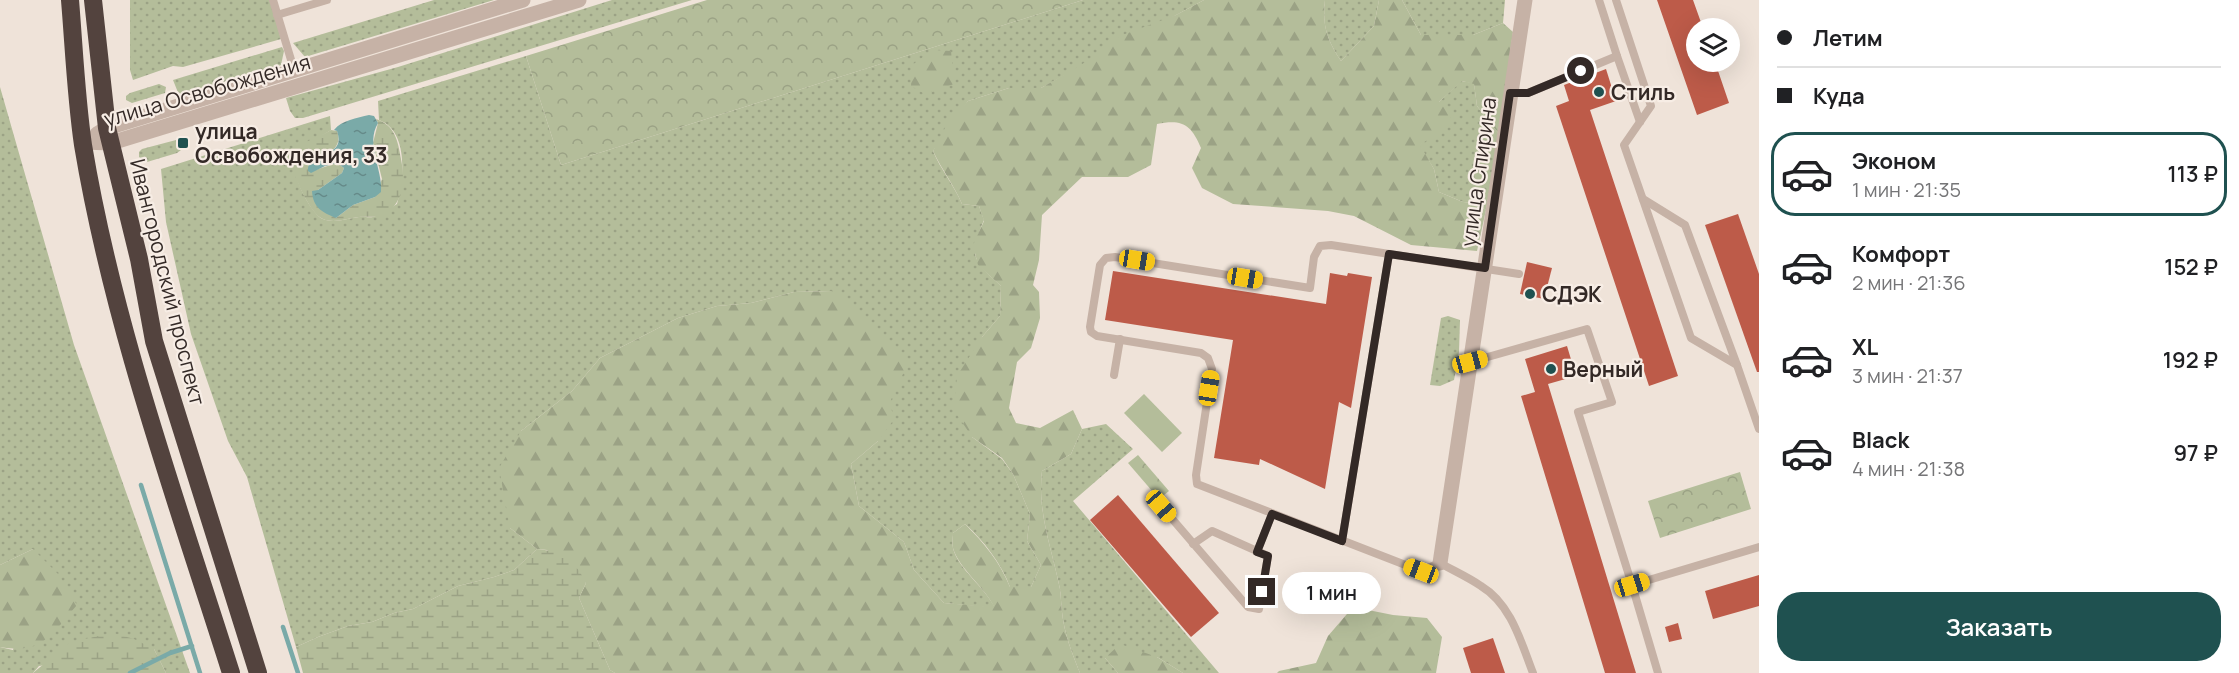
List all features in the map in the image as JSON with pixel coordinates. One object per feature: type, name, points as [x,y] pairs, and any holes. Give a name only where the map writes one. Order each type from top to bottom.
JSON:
[{"type":"highway","points":[[70,0],[83,142],[102,238],[130,346],[231,673]]},
{"type":"highway","name":"Ивангородский проспект","points":[[93,0],[109,135],[139,259],[154,341],[258,673]]},
{"type":"street","name":"улица Освобождения","points":[[109,135],[294,69],[523,0]]},
{"type":"street","name":"улица Освобождения","points":[[83,142],[299,85],[579,0]]},
{"type":"street","name":"улица Спирина","points":[[1440,563],[1525,0]]},
{"type":"lane","points":[[273,0],[299,85]]},
{"type":"lane","points":[[277,15],[327,0]]},
{"type":"lane","points":[[1599,0],[1640,122]]},
{"type":"lane","points":[[1616,0],[1652,106],[1624,145],[1691,338],[1737,365]]},
{"type":"lane","points":[[1510,93],[1528,93],[1617,56]]},
{"type":"lane","points":[[1643,199],[1685,225],[1759,429]]},
{"type":"lane","points":[[1519,274],[1331,245],[1320,246],[1314,257],[1310,288],[1115,257],[1106,258],[1100,265],[1089,327],[1091,333],[1097,336],[1201,353],[1208,358],[1212,369],[1196,475],[1197,484],[1421,571],[1440,563],[1483,587],[1500,603],[1513,622],[1533,673]]},
{"type":"lane","points":[[1342,541],[1389,254]]},
{"type":"lane","points":[[1470,362],[1587,329],[1612,402],[1578,412],[1658,673]]},
{"type":"lane","points":[[1114,375],[1120,339]]},
{"type":"lane","points":[[1161,506],[1193,544],[1248,607],[1259,609],[1268,556],[1212,531],[1193,544]]},
{"type":"lane","points":[[1257,552],[1272,514]]},
{"type":"lane","points":[[1632,585],[1759,547]]},
{"type":"green space","points":[[130,0],[270,0],[281,39],[183,67],[173,66],[133,80],[130,70]]},
{"type":"green space","points":[[434,0],[494,0],[305,57],[293,43]]},
{"type":"green space","points":[[612,0],[692,0],[303,118],[295,118],[290,111],[286,98],[398,67]]},
{"type":"green space","points":[[707,0],[1083,0],[561,165],[526,56]]},
{"type":"green space","points":[[1083,0],[1204,0],[1041,88],[1009,88],[968,101],[933,151],[962,204],[979,206],[984,220],[976,243],[976,258],[984,270],[1001,286],[1000,316],[982,337],[972,437],[1002,459],[1013,474],[1030,514],[1027,541],[1041,565],[1031,587],[1010,587],[991,553],[965,524],[953,533],[953,548],[960,563],[995,608],[944,603],[914,570],[904,542],[859,506],[851,464],[878,441],[831,291],[794,292],[751,303],[717,306],[678,318],[600,358],[572,391],[521,431],[510,528],[537,549],[514,570],[458,586],[413,609],[394,613],[372,622],[348,626],[296,647],[247,477],[228,441],[191,334],[166,222],[161,169],[330,116],[331,130],[305,145],[294,158],[294,167],[301,188],[312,208],[323,219],[336,221],[373,217],[397,204],[402,170],[400,145],[389,126],[379,120],[378,101],[526,56],[561,165]]},
{"type":"green space","points":[[1204,0],[1325,0],[1324,18],[1327,32],[1341,61],[1374,26],[1379,0],[1402,0],[1421,35],[1473,35],[1503,23],[1513,32],[1499,134],[1477,106],[1474,84],[1462,81],[1439,102],[1452,115],[1446,127],[1420,145],[1434,169],[1439,192],[1463,202],[1475,203],[1486,210],[1477,251],[1411,245],[1354,216],[1328,211],[1233,204],[1202,188],[1192,168],[1201,148],[1193,133],[1185,125],[1179,123],[1157,124],[1151,165],[1128,177],[1082,177],[1042,215],[1039,260],[1033,285],[1039,292],[1040,318],[1031,348],[1017,362],[1009,408],[1016,423],[1040,428],[1073,410],[1082,429],[1071,454],[1042,471],[1041,486],[1043,516],[1060,589],[1065,628],[1080,673],[615,673],[610,670],[579,598],[586,583],[547,550],[537,549],[510,528],[499,468],[521,431],[572,391],[600,358],[678,318],[717,306],[751,303],[794,292],[831,291],[850,301],[909,361],[889,404],[895,418],[878,441],[851,464],[859,506],[904,542],[914,570],[944,603],[994,607],[956,556],[953,548],[953,533],[965,524],[991,553],[1010,587],[1031,587],[1041,565],[1027,541],[1030,514],[1013,474],[1002,458],[972,437],[954,410],[957,376],[982,337],[1000,316],[1001,286],[978,265],[973,245],[984,221],[979,206],[962,204],[933,151],[947,124],[968,101],[1009,88],[1041,88],[1081,65],[1120,36],[1176,15]]},
{"type":"green space","points":[[1325,0],[1379,0],[1374,26],[1341,61],[1327,32],[1324,18]]},
{"type":"green space","points":[[1402,0],[1505,0],[1503,23],[1473,35],[1421,35]]},
{"type":"green space","points":[[282,47],[284,51],[281,65],[179,95],[173,80]]},
{"type":"green space","points":[[933,50],[951,51],[954,84],[925,94],[911,86],[912,65]]},
{"type":"green space","points":[[1461,81],[1474,83],[1477,106],[1499,134],[1486,210],[1475,203],[1463,202],[1439,192],[1434,169],[1419,145],[1431,136],[1439,102]]},
{"type":"green space","points":[[159,84],[166,87],[165,93],[132,103],[126,100],[126,96],[130,93]]},
{"type":"green space","points":[[0,87],[74,345],[190,673],[166,673],[154,649],[39,666],[33,673],[0,673],[0,647],[13,650],[33,549],[0,565]]},
{"type":"green space","points":[[376,119],[388,125],[398,146],[403,175],[399,199],[389,211],[379,216],[336,221],[323,219],[313,210],[299,186],[292,164],[295,152],[308,141],[331,130],[337,131],[338,140],[335,148],[329,153],[320,155],[315,170],[337,163],[344,168],[342,173],[318,190],[336,218],[353,205],[375,197],[382,179],[373,143],[378,123]]},
{"type":"green space","points":[[176,140],[182,145],[181,150],[177,153],[147,162],[139,157],[142,149]]},
{"type":"green space","points":[[1448,316],[1460,320],[1459,352],[1454,380],[1440,386],[1430,385],[1441,318]]},
{"type":"green space","points":[[1144,394],[1182,433],[1162,452],[1124,413]]},
{"type":"green space","points":[[1106,424],[1133,449],[1073,501],[1219,673],[1183,673],[1157,657],[1105,658],[1118,673],[1080,673],[1065,628],[1060,589],[1043,516],[1042,471],[1071,454],[1082,429]]},
{"type":"green space","points":[[1138,455],[1169,491],[1159,499],[1128,463]]},
{"type":"green space","points":[[1740,472],[1751,509],[1660,538],[1648,501]]},
{"type":"green space","points":[[33,549],[58,574],[77,605],[53,633],[36,645],[14,649],[0,647],[0,565]]},
{"type":"green space","points":[[537,549],[554,552],[567,558],[582,575],[586,583],[579,598],[610,670],[615,673],[303,673],[296,647],[348,626],[372,622],[394,613],[413,609],[458,586],[514,570]]},
{"type":"green space","points":[[1353,607],[1393,615],[1427,618],[1442,637],[1436,673],[1277,673],[1316,663],[1328,636]]},
{"type":"green space","points":[[113,633],[134,639],[154,649],[166,673],[33,673],[70,642]]},
{"type":"green space","points":[[1120,644],[1157,657],[1183,673],[1118,673],[1105,658]]},
{"type":"water","points":[[369,115],[374,116],[378,123],[373,140],[381,192],[375,197],[353,205],[336,218],[319,209],[314,202],[312,191],[318,190],[342,173],[344,168],[337,163],[311,173],[308,171],[310,164],[314,159],[337,146],[339,140],[337,131],[334,130],[337,127],[350,120]]},
{"type":"building","points":[[1657,0],[1693,0],[1699,18],[1686,18],[1686,72],[1718,72],[1729,103],[1697,115]]},
{"type":"building","points":[[1606,69],[1616,101],[1590,110],[1678,376],[1649,386],[1556,106],[1569,101],[1564,85]]},
{"type":"building","points":[[1738,214],[1759,274],[1759,372],[1757,372],[1705,225]]},
{"type":"building","points":[[1527,262],[1552,268],[1544,299],[1520,294]]},
{"type":"building","points":[[1113,271],[1326,304],[1330,273],[1372,277],[1351,408],[1339,402],[1325,489],[1260,459],[1259,465],[1214,458],[1233,340],[1105,320]]},
{"type":"building","points":[[1567,346],[1576,376],[1548,384],[1636,673],[1605,673],[1521,396],[1535,392],[1525,359]]},
{"type":"building","points":[[1118,495],[1219,613],[1191,637],[1090,520]]},
{"type":"building","points":[[1759,575],[1759,606],[1713,619],[1705,591]]},
{"type":"building","points":[[1678,623],[1682,639],[1669,642],[1665,627]]},
{"type":"building","points":[[1493,638],[1505,673],[1471,673],[1463,648]]},
{"type":"waterway","points":[[141,485],[200,673]]},
{"type":"waterway","points":[[283,627],[298,673]]},
{"type":"waterway","points":[[130,673],[170,653],[192,646]]},
{"type":"place","name":"Стиль","points":[[1599,92]]},
{"type":"place","name":"улица Освобождения, 33","points":[[183,143]]},
{"type":"place","name":"СДЭК","points":[[1530,294]]},
{"type":"place","name":"Верный","points":[[1551,369]]},
{"type":"route","points":[[1262,592],[1268,556],[1257,552],[1272,514],[1342,541],[1389,254],[1485,268],[1510,93],[1528,93],[1581,71]]}]
